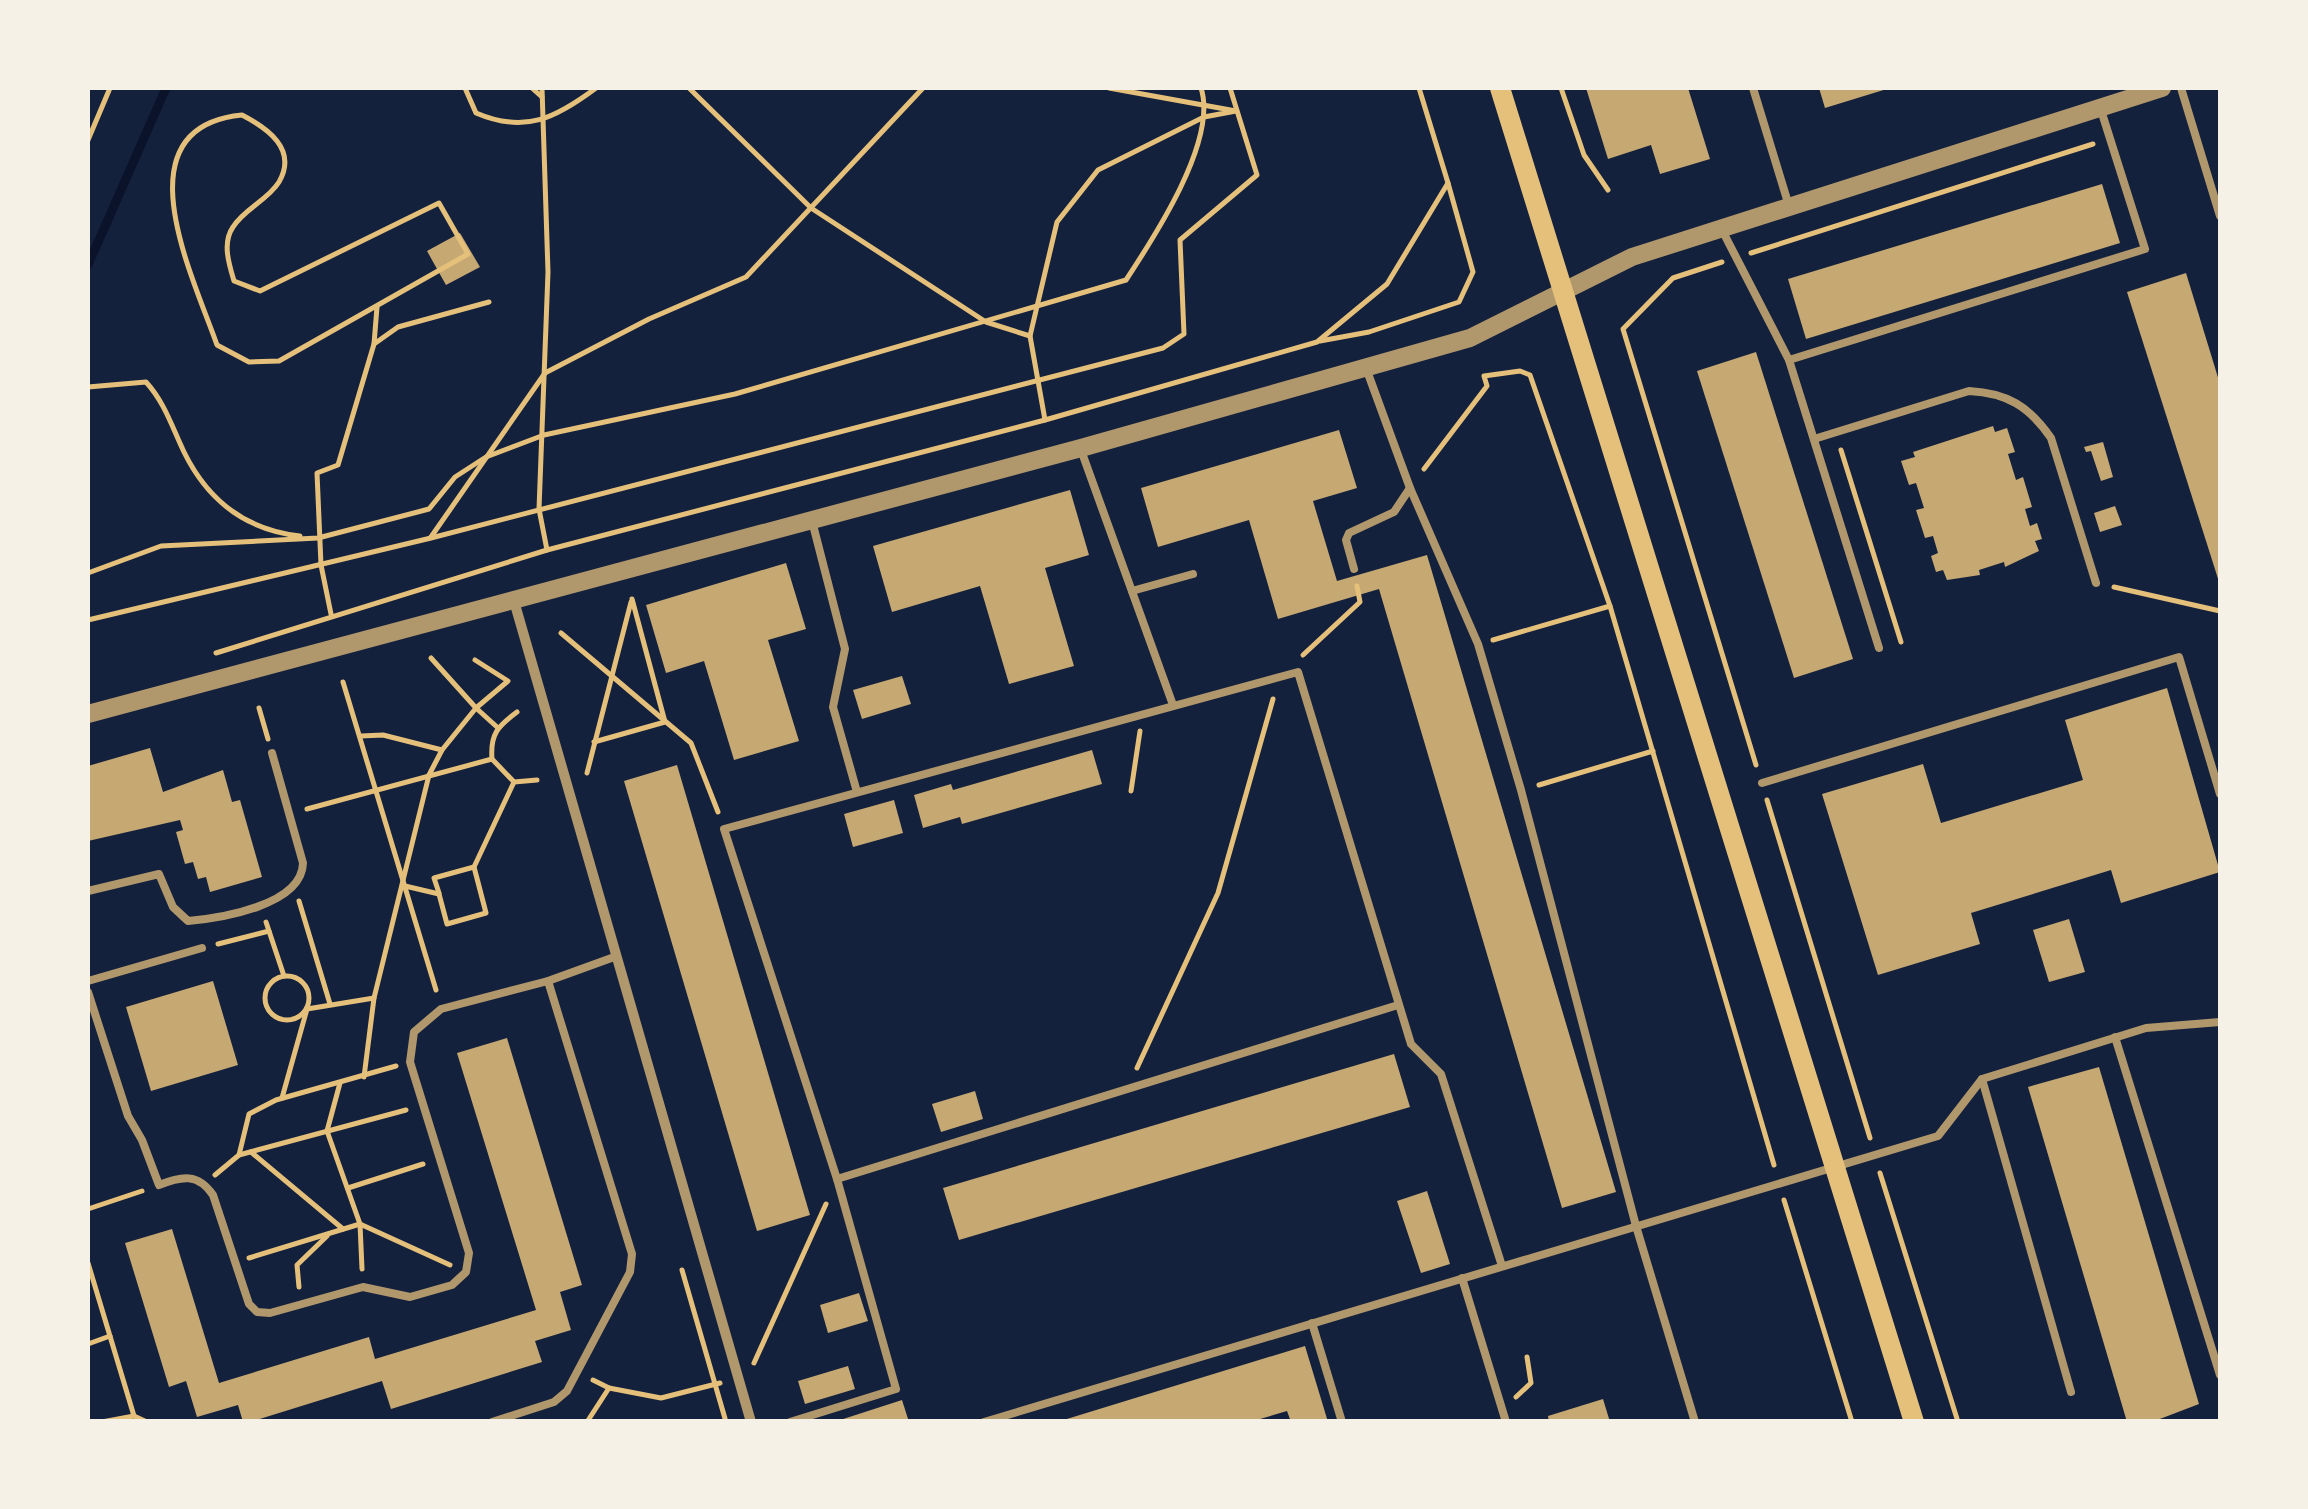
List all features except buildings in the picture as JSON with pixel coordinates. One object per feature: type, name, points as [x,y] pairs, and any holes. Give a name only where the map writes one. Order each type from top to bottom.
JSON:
[{"type":"main road","points":[[1500,88],[1561,288],[1589,364],[1914,1422]]},
{"type":"street","points":[[88,714],[812,521],[1470,338],[1561,288],[1632,257],[2162,88]]},
{"type":"street","points":[[514,601],[751,1422]]},
{"type":"lane","points":[[1753,88],[1789,206]]},
{"type":"lane","points":[[2181,88],[2220,216]]},
{"type":"lane","points":[[1788,360],[2145,249],[2100,107]]},
{"type":"lane","points":[[1721,228],[1788,360],[1879,648]]},
{"type":"lane","points":[[1366,366],[1410,488],[1478,644],[1521,790],[1636,1226],[1695,1422]]},
{"type":"lane","points":[[1814,439],[1969,391],[1996,393],[2018,402],[2037,417],[2051,438],[2096,583]]},
{"type":"lane","points":[[1080,448],[1173,705]]},
{"type":"lane","points":[[1354,570],[1346,540],[1349,533],[1394,512],[1410,488]]},
{"type":"lane","points":[[812,521],[845,650],[833,707],[858,792]]},
{"type":"lane","points":[[1132,591],[1193,574]]},
{"type":"lane","points":[[1762,784],[2179,658],[2220,794]]},
{"type":"lane","points":[[790,1422],[896,1388],[837,1178],[724,829],[1298,672],[1398,1004],[1414,1050],[1444,1079],[1502,1266]]},
{"type":"lane","points":[[88,891],[160,874],[173,908],[188,920],[260,903],[295,888],[303,878],[303,863],[272,753]]},
{"type":"lane","points":[[88,982],[202,948]]},
{"type":"lane","points":[[88,992],[128,1116],[159,1185],[181,1176],[206,1184],[214,1195],[249,1304],[257,1312],[301,1305],[363,1287],[410,1297],[452,1284],[466,1272],[470,1253],[410,1062],[414,1032],[441,1008],[548,981],[617,956]]},
{"type":"lane","points":[[492,1422],[554,1402],[577,1372],[630,1272],[632,1254],[548,981]]},
{"type":"lane","points":[[837,1178],[1398,1004]]},
{"type":"lane","points":[[984,1422],[1938,1136],[1982,1079],[2146,1028],[2220,1022]]},
{"type":"lane","points":[[2115,1038],[2220,1375]]},
{"type":"lane","points":[[1982,1079],[2071,1392]]},
{"type":"lane","points":[[1462,1278],[1506,1422]]},
{"type":"lane","points":[[1312,1323],[1342,1422]]},
{"type":"path","points":[[88,140],[110,88]]},
{"type":"path","points":[[465,88],[476,113],[504,125],[542,121],[596,88]]},
{"type":"path","points":[[532,88],[542,97]]},
{"type":"path","points":[[542,88],[548,272],[539,509],[547,550]]},
{"type":"path","points":[[689,88],[811,208],[986,322],[1030,336]]},
{"type":"path","points":[[431,538],[545,374],[649,319],[746,277],[922,88]]},
{"type":"path","points":[[1110,88],[1236,111]]},
{"type":"path","points":[[88,574],[160,546],[318,538],[429,509],[455,477],[486,457],[544,435],[734,394],[1126,280],[1164,222],[1204,117],[1207,104],[1201,88]]},
{"type":"path","points":[[88,620],[431,538],[1163,348],[1184,334],[1180,240],[1256,175],[1230,88]]},
{"type":"path","points":[[206,656],[331,614],[547,550],[1045,420],[1316,342],[1368,332],[1459,302],[1472,272],[1419,88]]},
{"type":"path","points":[[1561,88],[1584,155],[1608,190]]},
{"type":"path","points":[[1045,420],[1030,336],[1033,306],[1057,222],[1098,170],[1204,117],[1236,111]]},
{"type":"path","points":[[242,115],[270,130],[284,152],[280,181],[231,228],[226,252],[234,281],[260,291],[439,203],[468,254],[377,305],[279,361],[249,362],[217,345],[171,212],[173,169],[187,137],[213,118],[242,115]]},
{"type":"path","points":[[1958,1422],[1623,329],[1673,278],[2110,138]]},
{"type":"path","points":[[1316,342],[1387,284],[1448,182]]},
{"type":"path","points":[[374,344],[398,327],[489,302]]},
{"type":"path","points":[[331,614],[318,538],[317,473],[338,466],[374,344],[377,305]]},
{"type":"path","points":[[1410,488],[1487,386],[1484,376],[1520,370],[1530,375],[1610,606],[1852,1422]]},
{"type":"path","points":[[88,387],[146,382],[160,398],[206,488],[229,513],[277,534],[318,538]]},
{"type":"path","points":[[1836,432],[1901,642]]},
{"type":"path","points":[[1127,1088],[1218,892],[1279,678],[1360,602],[1354,570]]},
{"type":"path","points":[[2096,583],[2220,611]]},
{"type":"path","points":[[587,773],[632,599],[665,722]]},
{"type":"path","points":[[1478,644],[1610,606]]},
{"type":"path","points":[[561,634],[691,743],[724,829]]},
{"type":"path","points":[[431,658],[497,726]]},
{"type":"path","points":[[364,1076],[374,998],[405,886],[429,775],[442,750],[476,708],[508,681],[475,660]]},
{"type":"path","points":[[343,682],[378,788],[441,1008]]},
{"type":"path","points":[[259,708],[272,753]]},
{"type":"path","points":[[514,782],[492,758],[490,742],[497,726],[517,712]]},
{"type":"path","points":[[1131,792],[1143,713]]},
{"type":"path","points":[[594,742],[665,722]]},
{"type":"path","points":[[361,736],[383,735],[442,750]]},
{"type":"path","points":[[1521,790],[1653,751]]},
{"type":"path","points":[[290,814],[492,758]]},
{"type":"path","points":[[514,782],[537,780]]},
{"type":"path","points":[[474,867],[434,878],[447,924],[486,913],[474,867],[514,782]]},
{"type":"path","points":[[405,886],[439,894]]},
{"type":"path","points":[[295,888],[330,1004]]},
{"type":"path","points":[[260,903],[284,976],[306,986],[306,1009],[282,1098]]},
{"type":"path","points":[[202,948],[269,930]]},
{"type":"path","points":[[284,976],[270,983],[264,997],[268,1012],[280,1020],[295,1019],[306,1009],[374,998]]},
{"type":"path","points":[[239,1155],[249,1114],[282,1098],[410,1062]]},
{"type":"path","points":[[340,1083],[327,1131],[360,1224],[363,1287]]},
{"type":"path","points":[[206,1184],[239,1155],[424,1105]]},
{"type":"path","points":[[251,1152],[343,1229]]},
{"type":"path","points":[[348,1188],[440,1158]]},
{"type":"path","points":[[753,1365],[837,1178]]},
{"type":"path","points":[[88,1209],[159,1185]]},
{"type":"path","points":[[236,1262],[360,1224],[466,1272]]},
{"type":"path","points":[[301,1305],[297,1265],[330,1233]]},
{"type":"path","points":[[88,1262],[134,1416]]},
{"type":"path","points":[[682,1270],[726,1422]]},
{"type":"path","points":[[88,1344],[110,1336]]},
{"type":"path","points":[[1502,1410],[1531,1383],[1527,1357]]},
{"type":"path","points":[[577,1372],[609,1388],[662,1398],[738,1376]]},
{"type":"path","points":[[588,1422],[609,1388]]},
{"type":"path","points":[[102,1422],[134,1416],[146,1422]]},
{"type":"waterway","points":[[88,265],[166,88]]}]
